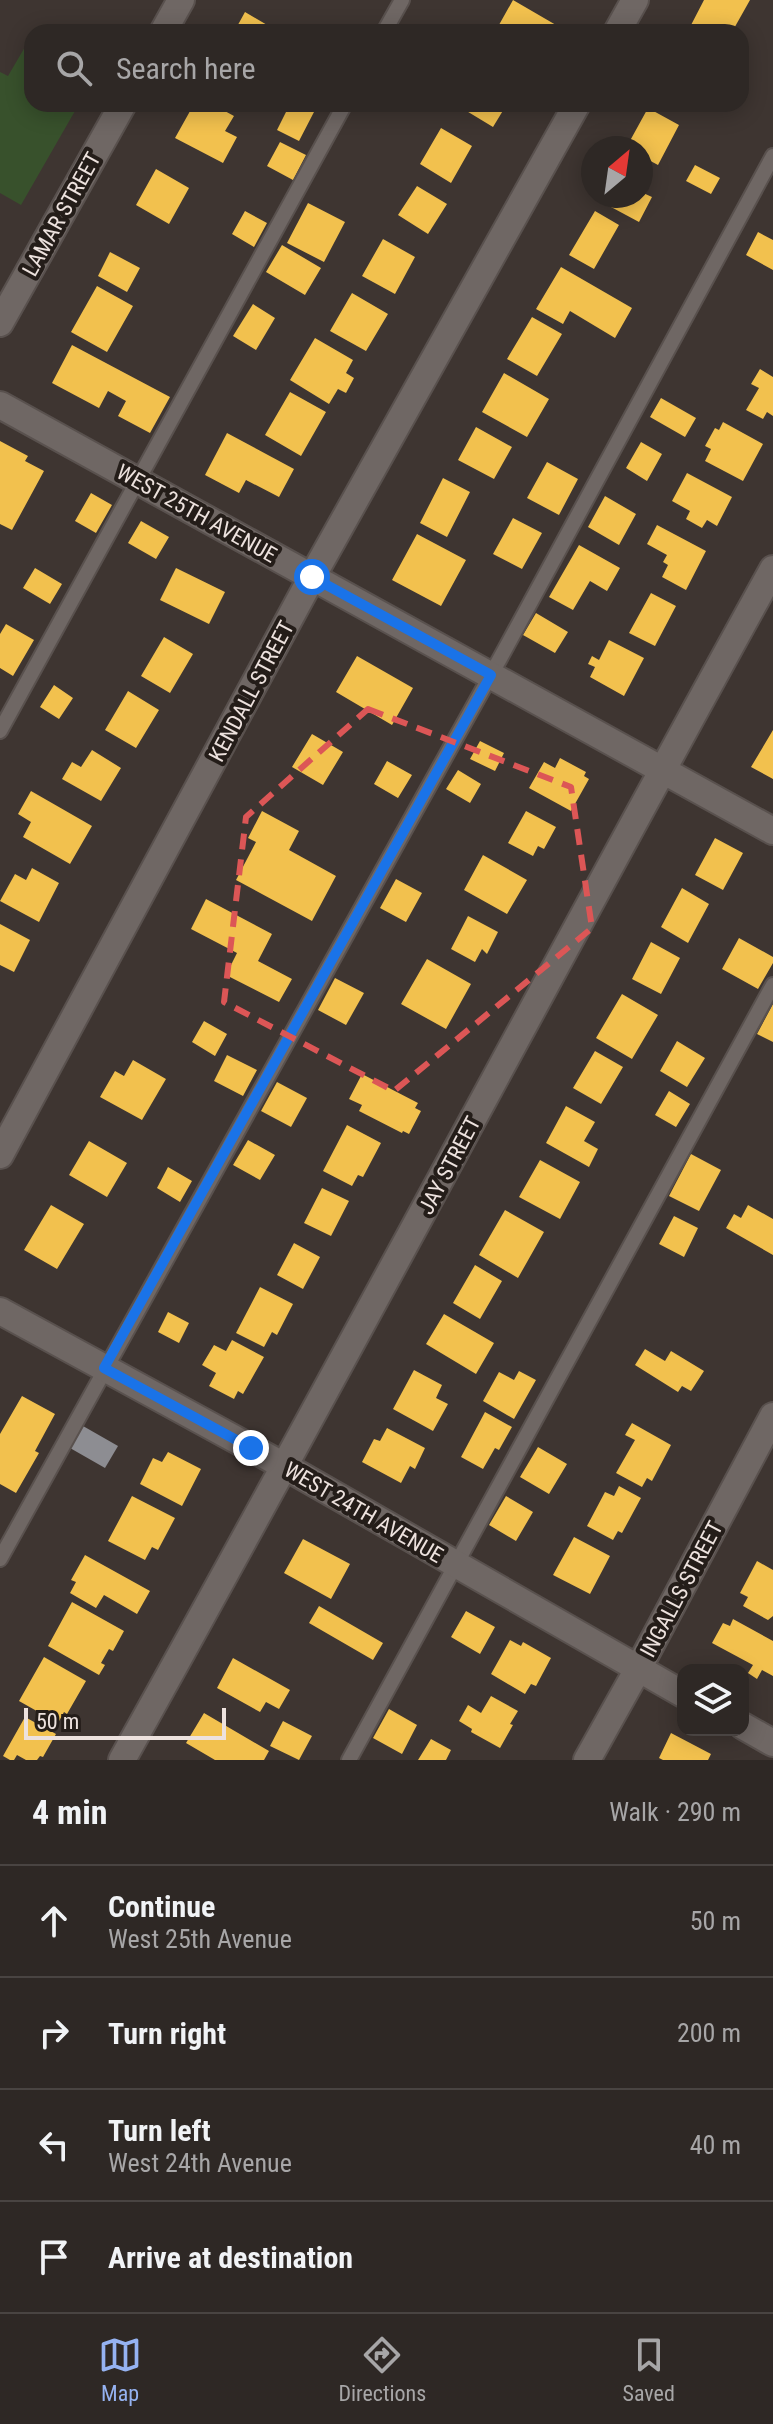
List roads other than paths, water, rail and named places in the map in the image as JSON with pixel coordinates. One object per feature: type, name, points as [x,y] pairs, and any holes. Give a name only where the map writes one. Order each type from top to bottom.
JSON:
[{"type":"street","points":[[168,24],[181,0]]},
{"type":"street","points":[[622,24],[635,0]]},
{"type":"street","name":"LAMAR STREET","points":[[0,323],[119,112]]},
{"type":"street","name":"KENDALL STREET","points":[[0,1155],[312,577],[573,112]]},
{"type":"street","name":"WEST 25TH AVENUE","points":[[0,405],[773,831]]},
{"type":"street","name":"JAY STREET","points":[[122,1760],[286,1467],[773,569]]},
{"type":"street","name":"WEST 24TH AVENUE","points":[[0,1311],[286,1467],[677,1691]]},
{"type":"street","name":"INGALLS STREET","points":[[587,1760],[773,1416]]},
{"type":"street","points":[[749,1729],[773,1743]]},
{"type":"lane","points":[[388,24],[402,0]]},
{"type":"lane","points":[[0,731],[341,112]]},
{"type":"lane","points":[[0,1559],[491,675],[773,156]]},
{"type":"lane","points":[[349,1760],[773,985]]}]
